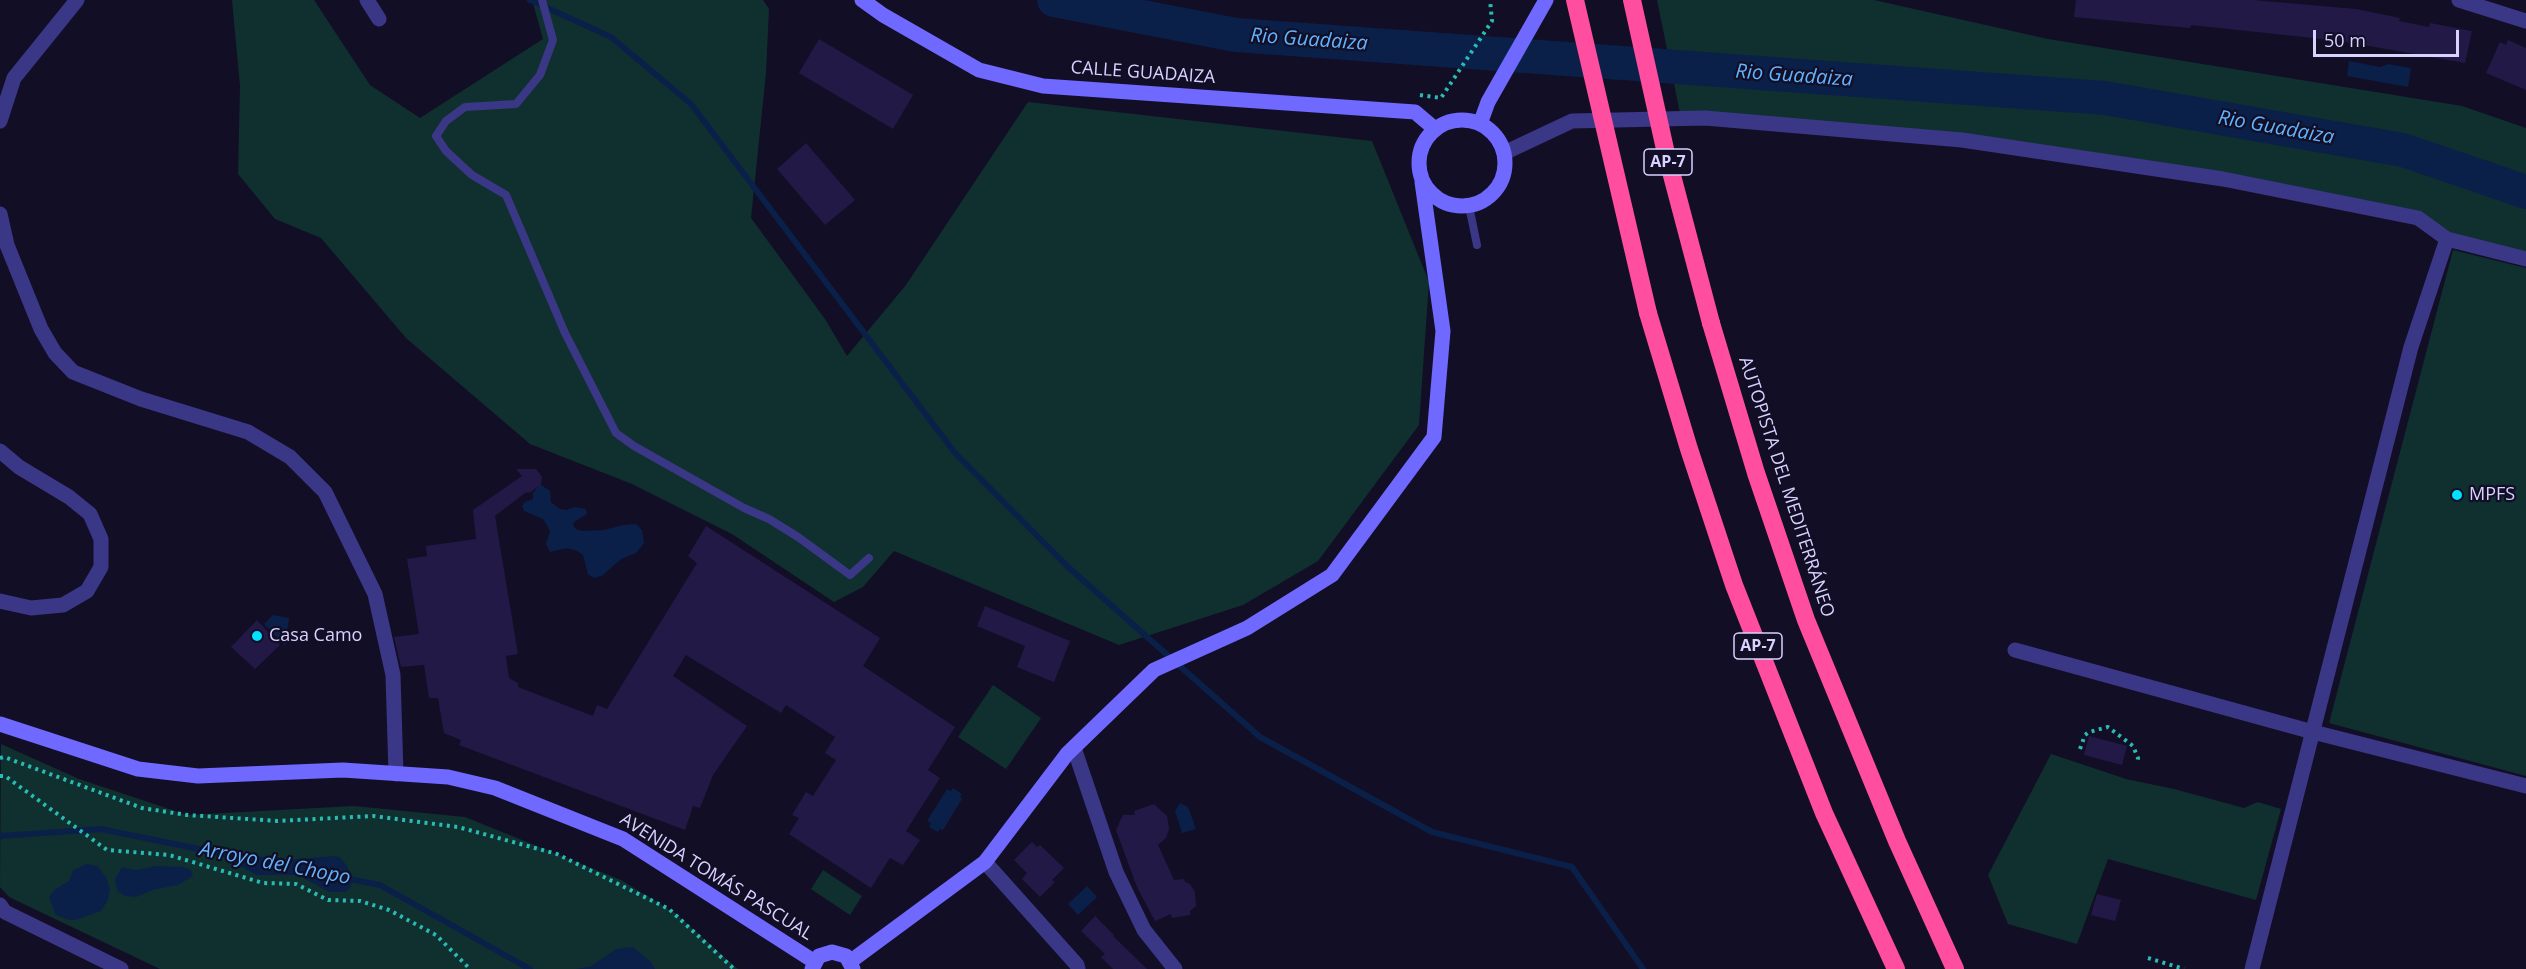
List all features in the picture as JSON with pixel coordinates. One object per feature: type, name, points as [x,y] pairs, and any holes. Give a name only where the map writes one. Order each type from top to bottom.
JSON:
[{"type":"highway","name":"AP-7","points":[[1575,0],[1648,313],[1689,450],[1734,585],[1824,813],[1896,969]]},
{"type":"highway","name":"AUTOPISTA DEL MEDITERRÁNEO","points":[[1632,0],[1665,149],[1711,323],[1756,473],[1806,620],[1897,841],[1956,969]]},
{"type":"street","points":[[0,121],[14,78],[77,0]]},
{"type":"street","points":[[367,0],[379,20]]},
{"type":"street","name":"CALLE GUADAIZA","points":[[862,0],[883,15],[980,70],[1043,86],[1415,112],[1435,129]]},
{"type":"street","points":[[1480,124],[1488,102],[1532,29],[1546,0]]},
{"type":"street","points":[[2458,0],[2526,21]]},
{"type":"street","points":[[1504,153],[1572,121],[1705,118],[1962,140],[2223,178],[2418,218],[2447,239],[2526,259]]},
{"type":"street","points":[[813,965],[819,956],[832,952],[846,956],[852,965],[985,862],[1074,748],[1154,670],[1247,628],[1332,574],[1434,436],[1443,331],[1419,168],[1419,154],[1425,140],[1435,129],[1457,120],[1480,124],[1495,136],[1504,153],[1505,167],[1498,186],[1483,201],[1469,206],[1455,206],[1442,202],[1430,194],[1422,182]]},
{"type":"street","points":[[0,214],[7,245],[41,329],[55,353],[73,372],[141,399],[248,432],[290,457],[325,492],[375,594],[393,675],[396,774]]},
{"type":"street","points":[[2252,969],[2411,347],[2447,239]]},
{"type":"street","points":[[0,451],[19,466],[69,497],[90,514],[101,539],[101,567],[87,591],[63,605],[31,608],[0,601]]},
{"type":"street","points":[[2015,650],[2313,732],[2526,786]]},
{"type":"street","name":"AVENIDA TOMÁS PASCUAL","points":[[0,724],[138,769],[186,775],[344,770],[448,777],[495,788],[623,839],[813,965]]},
{"type":"street","points":[[1074,748],[1116,872],[1144,930],[1175,969]]},
{"type":"street","points":[[985,862],[1077,965],[1078,969]]},
{"type":"street","points":[[0,905],[5,912],[121,969]]},
{"type":"lane","points":[[542,0],[553,40],[540,75],[516,104],[465,107],[446,121],[435,136],[446,151],[472,175],[506,195],[565,333],[616,433],[634,446],[744,508],[769,519],[850,575],[869,558]]},
{"type":"lane","points":[[1469,206],[1477,245]]},
{"type":"path","points":[[1441,98],[1492,21],[1490,0]]},
{"type":"path","points":[[2080,749],[2085,735],[2108,727],[2133,746],[2136,751],[2137,764]]},
{"type":"path","points":[[0,758],[4,757],[153,810],[187,815],[277,821],[373,816],[458,827],[557,854],[669,909],[734,969]]},
{"type":"path","points":[[0,776],[5,776],[107,850],[169,855],[262,883],[296,884],[328,900],[360,902],[389,910],[436,936],[470,969]]},
{"type":"path","points":[[2148,958],[2184,969]]},
{"type":"green space","points":[[232,0],[314,0],[370,85],[420,118],[543,39],[532,0],[763,0],[769,9],[766,73],[751,218],[825,319],[847,356],[906,285],[1028,102],[1372,141],[1429,282],[1419,425],[1318,561],[1243,605],[1119,645],[894,551],[863,587],[834,602],[732,534],[632,484],[530,444],[406,338],[321,238],[275,219],[238,174],[240,86]]},
{"type":"green space","points":[[1657,0],[1874,0],[2048,39],[2462,106],[2526,128],[2526,258],[2447,239],[2418,218],[1962,140],[1681,118]]},
{"type":"green space","name":"MPFS","points":[[2453,250],[2526,268],[2526,776],[2329,723]]},
{"type":"green space","points":[[993,685],[1041,718],[1006,769],[958,737]]},
{"type":"green space","points":[[1,744],[79,779],[187,815],[354,806],[465,817],[621,880],[675,913],[738,969],[160,969],[9,897],[0,887]]},
{"type":"green space","points":[[2051,754],[2126,779],[2244,808],[2258,802],[2281,809],[2256,900],[2108,859],[2077,944],[2008,924],[1988,875]]},
{"type":"green space","points":[[823,870],[862,896],[850,915],[811,889]]},
{"type":"water","points":[[2349,61],[2380,67],[2388,64],[2411,68],[2408,87],[2347,76]]},
{"type":"water","points":[[540,484],[550,491],[551,502],[560,509],[567,510],[574,507],[586,509],[587,514],[574,522],[576,529],[604,530],[636,524],[642,530],[644,543],[636,553],[621,559],[603,575],[594,578],[588,574],[583,555],[577,551],[567,548],[550,552],[546,544],[550,531],[547,525],[543,519],[524,511],[522,506],[533,499],[533,493]]},
{"type":"water","points":[[273,615],[289,618],[285,646],[264,624]]},
{"type":"water","points":[[953,788],[962,794],[960,797],[962,799],[943,830],[940,829],[938,832],[929,827],[931,823],[927,821],[947,789],[951,791]]},
{"type":"water","points":[[1180,803],[1188,807],[1196,829],[1182,833],[1175,811]]},
{"type":"water","points":[[243,856],[284,860],[335,856],[341,858],[347,866],[352,877],[351,886],[346,892],[329,892],[298,875],[256,875],[240,866]]},
{"type":"water","points":[[87,864],[98,866],[107,879],[110,889],[108,900],[101,911],[76,920],[56,915],[49,897],[54,890],[69,881],[73,870]]},
{"type":"water","points":[[156,866],[183,867],[191,870],[193,876],[178,885],[153,890],[136,897],[125,896],[117,891],[115,879],[122,867],[136,870]]},
{"type":"water","points":[[1087,886],[1097,897],[1078,915],[1068,904]]},
{"type":"water","points":[[633,947],[651,962],[655,969],[576,969],[591,966],[616,949]]},
{"type":"building","points":[[2076,0],[2253,0],[2356,9],[2429,27],[2430,23],[2472,31],[2465,63],[2341,41],[2191,25],[2190,28],[2074,17]]},
{"type":"building","points":[[819,39],[913,95],[893,129],[799,73]]},
{"type":"building","points":[[2508,40],[2526,48],[2526,90],[2486,73],[2500,42],[2506,45]]},
{"type":"building","points":[[806,143],[855,200],[825,225],[777,169]]},
{"type":"building","points":[[516,469],[536,469],[542,477],[541,484],[495,516],[518,654],[506,656],[509,678],[518,683],[518,687],[593,716],[597,705],[607,709],[697,563],[688,556],[706,526],[880,638],[863,666],[955,727],[928,770],[940,778],[906,831],[920,840],[903,865],[890,858],[871,888],[789,834],[799,818],[792,815],[806,792],[813,796],[836,760],[825,753],[835,737],[786,705],[781,713],[686,655],[673,676],[747,726],[713,775],[700,808],[693,806],[685,830],[459,745],[461,740],[444,733],[438,698],[429,698],[424,665],[401,667],[394,637],[419,634],[407,559],[427,556],[426,546],[476,539],[473,510],[522,476]]},
{"type":"building","points":[[985,606],[1070,641],[1054,682],[1017,667],[1025,646],[977,626]]},
{"type":"building","name":"Casa Camo","points":[[257,620],[280,645],[255,669],[231,647]]},
{"type":"building","points":[[2089,736],[2127,746],[2122,765],[2084,755]]},
{"type":"building","points":[[1154,804],[1167,816],[1169,829],[1166,838],[1158,845],[1174,880],[1184,879],[1195,892],[1196,906],[1190,911],[1190,915],[1172,918],[1171,914],[1155,921],[1137,887],[1116,830],[1123,815],[1135,815],[1134,811]]},
{"type":"building","points":[[1032,842],[1037,847],[1040,845],[1064,868],[1052,880],[1055,882],[1040,897],[1022,879],[1027,873],[1014,860]]},
{"type":"building","points":[[2097,894],[2121,900],[2115,921],[2091,915]]},
{"type":"building","points":[[1095,916],[1147,969],[1113,969],[1101,957],[1105,954],[1081,931]]},
{"type":"waterway","points":[[530,0],[611,37],[691,104],[955,453],[1068,567],[1260,737],[1432,832],[1572,867],[1643,969]]},
{"type":"waterway","name":"Rio Guadaiza","points":[[1054,0],[1236,35],[2105,98],[2403,150],[2526,192]]},
{"type":"waterway","name":"Arroyo del Chopo","points":[[0,836],[101,829],[248,859]]},
{"type":"waterway","name":"Arroyo del Chopo","points":[[344,878],[380,885],[530,969]]},
{"type":"place","name":"MPFS","points":[[2457,495]]},
{"type":"place","name":"Casa Camo","points":[[257,636]]}]
